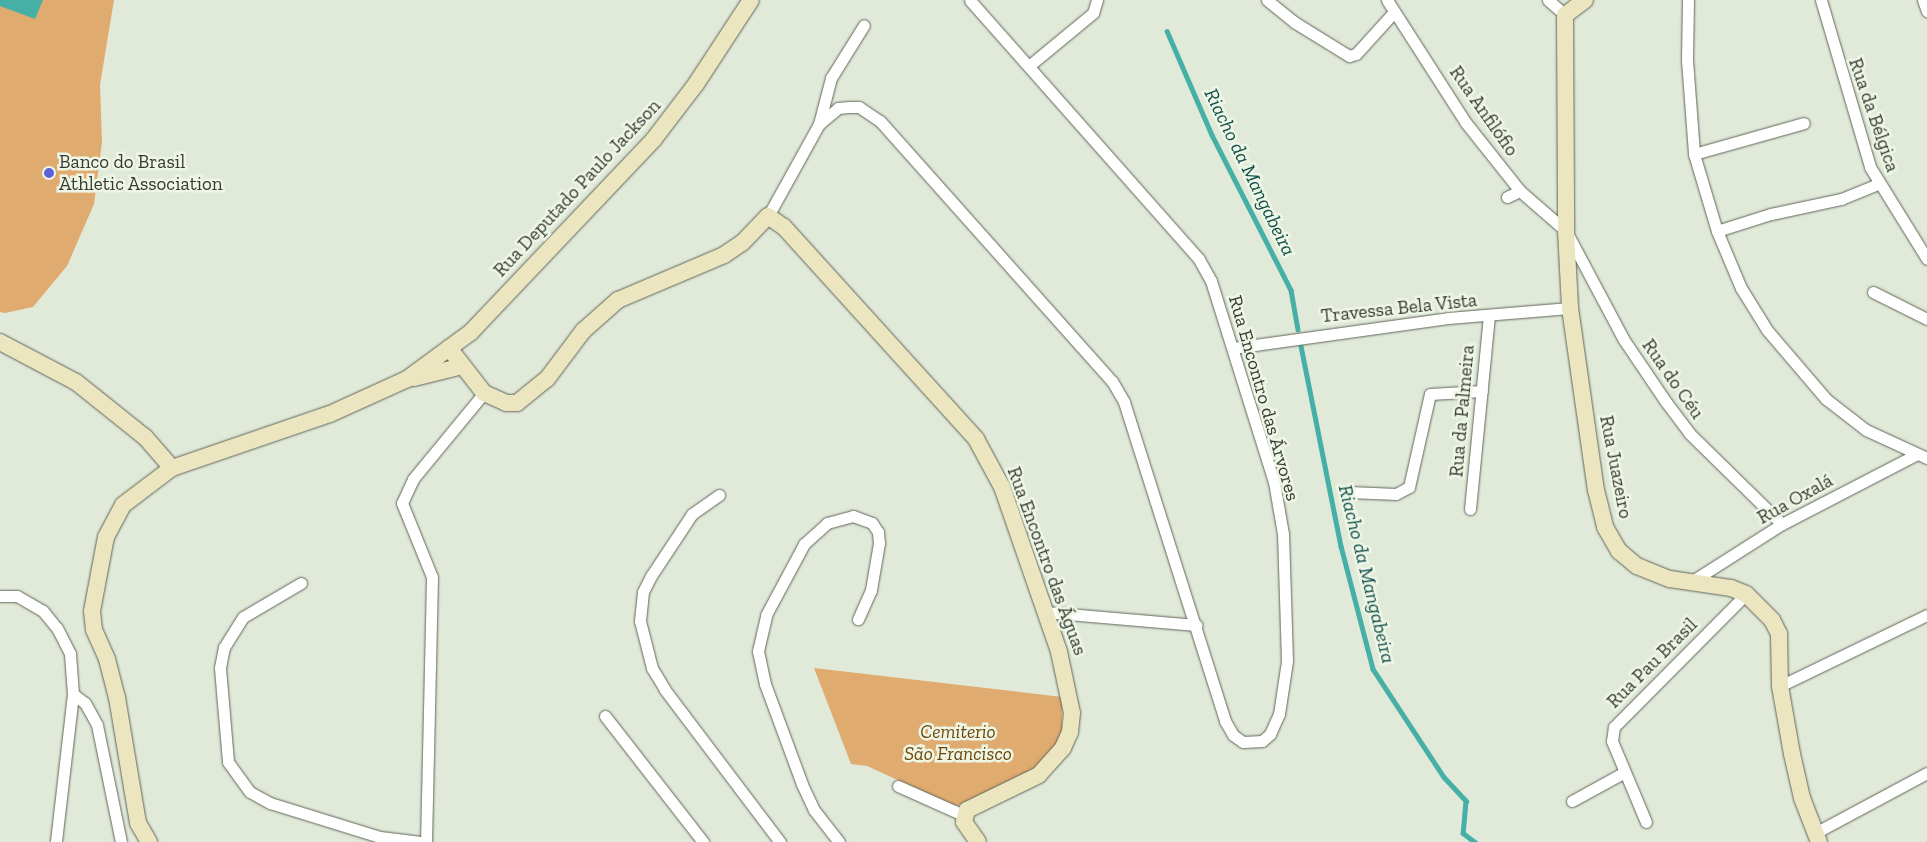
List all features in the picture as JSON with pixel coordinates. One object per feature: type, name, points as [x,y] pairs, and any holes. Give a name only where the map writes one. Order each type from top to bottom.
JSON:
[{"type":"main road","name":"Rua Deputado Paulo Jackson","points":[[407,380],[449,348],[491,312],[517,280],[654,139],[696,84],[751,0]]},
{"type":"main road","points":[[1564,15],[1585,0]]},
{"type":"main road","name":"Rua Juazeiro","points":[[1564,15],[1566,231],[1570,308],[1596,490],[1605,527],[1619,550],[1636,566],[1670,579],[1694,580],[1746,594],[1759,605],[1779,634],[1780,686],[1792,754],[1817,838]]},
{"type":"main road","points":[[449,348],[484,393],[506,403],[517,403],[528,398],[547,379],[592,321],[618,300],[724,255],[742,243],[768,216]]},
{"type":"main road","name":"Rua Encontro das Águas","points":[[768,216],[784,227],[976,439],[1002,487],[1065,672],[1072,713],[1070,732],[1063,748],[1039,776],[972,805],[963,815]]},
{"type":"main road","points":[[0,342],[76,382],[146,437],[172,468]]},
{"type":"main road","name":"Rua Deputado Paulo Jackson","points":[[149,842],[138,823],[117,698],[107,659],[94,630],[92,611],[106,537],[113,520],[123,504],[172,468],[330,414],[407,380],[463,366]]},
{"type":"main road","points":[[963,815],[978,842]]},
{"type":"street","name":"Rua Encontro das Árvores","points":[[819,124],[838,108],[849,107],[864,110],[880,120],[1112,381],[1124,402],[1225,721],[1234,735],[1243,742],[1262,741],[1270,734],[1279,714],[1287,661],[1283,534],[1274,482],[1233,348],[1205,268],[1030,65],[970,0]]},
{"type":"street","points":[[1030,65],[1093,13],[1097,0]]},
{"type":"street","points":[[1267,0],[1342,54],[1351,56],[1356,54],[1393,13]]},
{"type":"street","name":"Rua Anfilófio","points":[[1387,0],[1393,13],[1422,50],[1466,122],[1520,191],[1566,231]]},
{"type":"street","points":[[1548,0],[1564,15]]},
{"type":"street","points":[[1688,0],[1687,60],[1694,154],[1717,231],[1741,288],[1767,330],[1798,369],[1854,422],[1922,456]]},
{"type":"street","name":"Rua da Bélgica","points":[[1821,0],[1864,148],[1878,184],[1927,260]]},
{"type":"street","points":[[1924,0],[1927,11]]},
{"type":"street","points":[[768,216],[819,124],[830,78],[864,25]]},
{"type":"street","points":[[1694,154],[1804,123]]},
{"type":"street","points":[[1717,231],[1771,214],[1841,200],[1878,184]]},
{"type":"street","points":[[1507,197],[1520,191]]},
{"type":"street","name":"Rua do Céu","points":[[1566,231],[1624,340],[1666,402],[1690,434],[1782,524]]},
{"type":"street","points":[[1873,292],[1927,320]]},
{"type":"street","name":"Travessa Bela Vista","points":[[1233,348],[1325,333],[1570,308]]},
{"type":"street","name":"Rua da Palmeira","points":[[1470,509],[1488,316]]},
{"type":"street","points":[[1349,492],[1396,494],[1409,487],[1430,394],[1482,391]]},
{"type":"street","points":[[426,842],[432,577],[402,503],[413,480],[484,393]]},
{"type":"street","name":"Rua Oxalá","points":[[1694,580],[1782,524],[1922,456]]},
{"type":"street","points":[[719,495],[692,514],[651,576],[643,592],[640,621],[652,668],[665,690],[780,842]]},
{"type":"street","points":[[839,842],[814,810],[802,784],[767,692],[758,651],[766,615],[804,544],[827,523],[853,516],[872,522],[878,532],[879,543],[871,590],[858,619]]},
{"type":"street","points":[[301,583],[243,617],[224,647],[220,668],[228,762],[250,792],[270,803],[380,837],[419,842]]},
{"type":"street","name":"Rua Pau Brasil","points":[[1646,822],[1612,741],[1614,727],[1746,594]]},
{"type":"street","points":[[0,596],[17,596],[30,601],[57,628],[70,654],[73,694],[56,842]]},
{"type":"street","points":[[1044,612],[1196,625]]},
{"type":"street","points":[[1780,686],[1927,615]]},
{"type":"street","points":[[73,694],[85,703],[97,725],[121,842]]},
{"type":"street","points":[[605,716],[702,842]]},
{"type":"street","points":[[1572,801],[1625,772]]},
{"type":"street","points":[[1817,838],[1927,772]]},
{"type":"street","points":[[898,786],[963,815]]},
{"type":"green space","name":"Banco do Brasil Athletic Association","points":[[0,0],[114,0],[100,85],[102,142],[94,204],[67,266],[33,307],[5,313],[0,312]]},
{"type":"green space","name":"Cemiterio São Francisco","points":[[814,668],[1062,697],[1062,738],[1048,760],[1005,789],[955,806],[867,766],[851,764]]},
{"type":"water","points":[[0,0],[43,0],[35,19],[0,6]]},
{"type":"waterway","name":"Riacho da Mangabeira","points":[[1167,31],[1212,135],[1291,290],[1298,329]]},
{"type":"waterway","name":"Riacho da Mangabeira","points":[[1300,341],[1341,546],[1373,669],[1444,777],[1466,801],[1463,833],[1475,842]]},
{"type":"place","name":"Banco do Brasil Athletic Association","points":[[49,173]]}]
